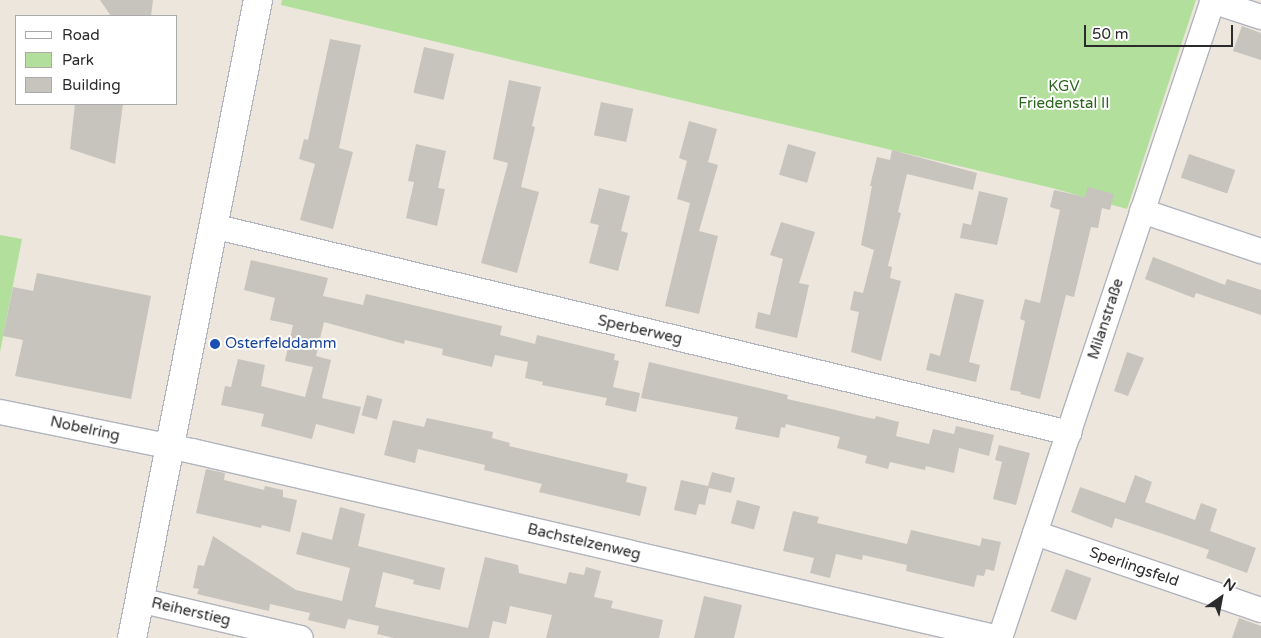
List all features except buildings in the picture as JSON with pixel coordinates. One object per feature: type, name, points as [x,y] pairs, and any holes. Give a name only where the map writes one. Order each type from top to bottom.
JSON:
[{"type":"street","points":[[132,638],[258,0]]},
{"type":"street","points":[[1213,0],[1261,17]]},
{"type":"street","name":"Milanstraße","points":[[999,638],[1213,0]]},
{"type":"street","points":[[1142,211],[1261,251]]},
{"type":"street","name":"Sperberweg","points":[[213,226],[1068,432]]},
{"type":"street","name":"Nobelring","points":[[0,412],[169,446]]},
{"type":"street","name":"Bachstelzenweg","points":[[169,446],[999,638]]},
{"type":"street","name":"Sperlingsfeld","points":[[1035,533],[1261,610]]},
{"type":"street","name":"Reiherstieg","points":[[139,600],[301,638]]},
{"type":"green space","name":"KGV Friedenstal II","points":[[282,0],[1196,0],[1127,209],[1052,188],[281,5]]},
{"type":"green space","points":[[0,235],[22,239],[0,352]]},
{"type":"place","name":"Osterfelddamm","points":[[215,344]]}]
